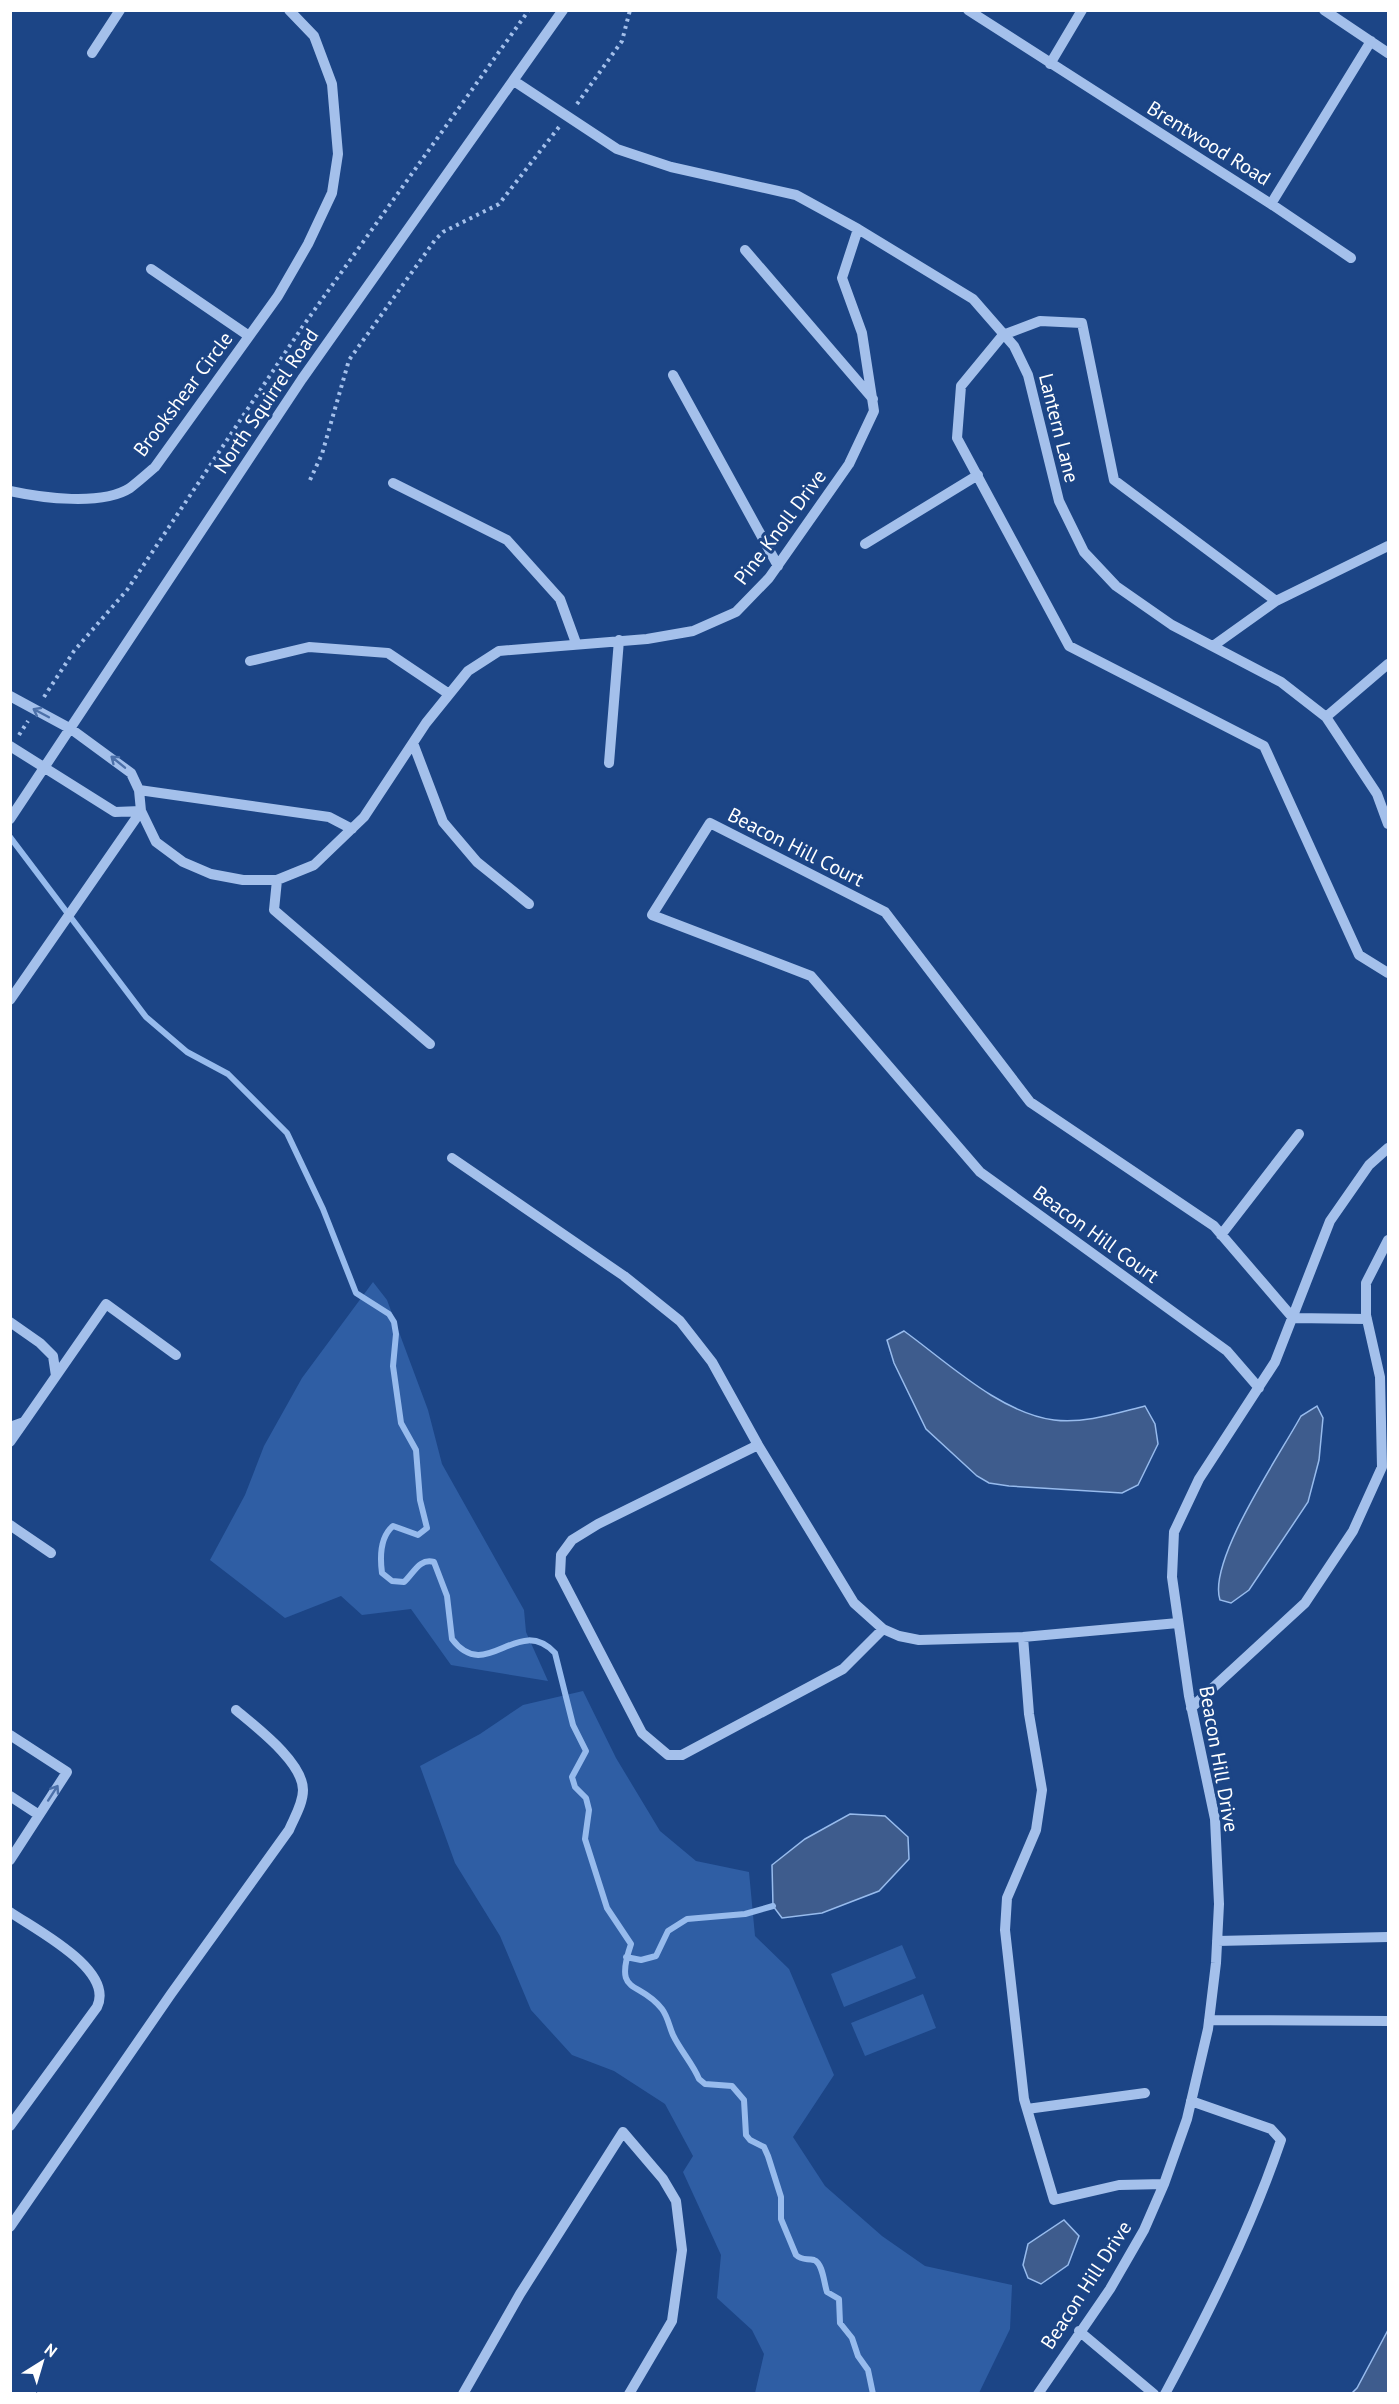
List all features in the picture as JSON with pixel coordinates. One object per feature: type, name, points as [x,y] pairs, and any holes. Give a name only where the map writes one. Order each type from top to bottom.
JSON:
[{"type":"street","points":[[92,53],[120,10]]},
{"type":"street","name":"Brookshear Circle","points":[[10,491],[34,497],[94,499],[128,489],[155,467],[278,296],[308,244],[332,193],[338,154],[332,84],[314,36],[289,10]]},
{"type":"street","name":"North Squirrel Road","points":[[10,819],[302,379],[563,10]]},
{"type":"street","name":"Brentwood Road","points":[[968,10],[1271,204],[1371,41]]},
{"type":"street","points":[[1050,64],[1082,10]]},
{"type":"street","points":[[1324,10],[1389,53]]},
{"type":"street","points":[[514,81],[617,149],[671,167],[796,195],[858,229]]},
{"type":"street","points":[[1271,204],[1351,258]]},
{"type":"street","name":"Lantern Lane","points":[[858,229],[973,299],[1014,346],[1028,375],[1059,501],[1084,552],[1116,586],[1172,625],[1281,682],[1326,717],[1377,794],[1389,824]]},
{"type":"street","name":"Pine Knoll Drive","points":[[10,696],[71,729],[131,773],[139,790],[141,811],[156,842],[183,862],[211,874],[243,880],[277,880],[315,865],[364,817],[413,743],[468,671],[499,651],[647,639],[693,631],[736,612],[778,566],[849,464],[874,411],[874,399],[862,333],[842,278],[858,229]]},
{"type":"street","points":[[745,250],[874,399]]},
{"type":"street","name":"Brookshear Circle","points":[[151,269],[249,336]]},
{"type":"street","points":[[1276,601],[1114,480],[1082,323],[1040,321],[1003,335],[961,387],[957,438],[1069,646],[1264,746],[1359,955],[1389,973]]},
{"type":"street","points":[[674,375],[778,566]]},
{"type":"street","points":[[865,544],[978,476]]},
{"type":"street","points":[[393,483],[507,540],[560,600],[576,644]]},
{"type":"street","points":[[1213,646],[1276,601],[1389,546]]},
{"type":"street","points":[[609,763],[619,640]]},
{"type":"street","points":[[250,661],[309,647],[388,653],[449,694]]},
{"type":"street","points":[[1326,717],[1389,664]]},
{"type":"street","points":[[413,743],[443,822],[477,862],[529,904]]},
{"type":"street","points":[[10,746],[115,812],[141,811]]},
{"type":"street","points":[[139,790],[329,817],[352,829]]},
{"type":"street","points":[[10,1000],[141,811]]},
{"type":"street","name":"Beacon Hill Court","points":[[1259,1388],[1227,1351],[980,1173],[811,976],[652,915],[710,823],[885,912],[1030,1102],[1214,1226],[1293,1318]]},
{"type":"street","points":[[277,880],[274,910],[430,1044]]},
{"type":"street","points":[[1221,1235],[1299,1134]]},
{"type":"street","name":"Beacon Hill Drive","points":[[1038,2394],[1079,2331],[1110,2289],[1144,2230],[1164,2184],[1191,2101],[1209,2020],[1219,1904],[1215,1819],[1191,1708],[1178,1623],[1172,1577],[1174,1532],[1199,1479],[1275,1362],[1330,1221],[1369,1165],[1389,1148]]},
{"type":"street","points":[[452,1158],[624,1276],[680,1321],[712,1362],[758,1445],[854,1603],[883,1629],[899,1636],[919,1640],[1023,1637],[1178,1623]]},
{"type":"street","points":[[1191,1708],[1305,1603],[1353,1531],[1382,1467],[1380,1377],[1367,1319],[1366,1283],[1389,1240]]},
{"type":"street","points":[[10,1442],[106,1304],[176,1355]]},
{"type":"street","points":[[1293,1318],[1367,1319]]},
{"type":"street","points":[[10,1322],[40,1343],[53,1356],[56,1376]]},
{"type":"street","points":[[10,1427],[24,1422]]},
{"type":"street","points":[[758,1445],[597,1524],[572,1540],[561,1555],[560,1575],[642,1733],[668,1755],[682,1755],[843,1669],[883,1629]]},
{"type":"street","points":[[10,1525],[51,1553]]},
{"type":"street","points":[[1023,1637],[1029,1714],[1042,1790],[1036,1830],[1007,1898],[1005,1930],[1027,2109],[1054,2200],[1119,2185],[1164,2184]]},
{"type":"street","points":[[10,2227],[171,1994],[289,1830],[303,1790],[298,1773],[271,1739],[236,1710]]},
{"type":"street","points":[[10,1735],[67,1772],[10,1860]]},
{"type":"street","points":[[10,1796],[39,1815]]},
{"type":"street","points":[[10,1912],[88,1967],[97,1981],[100,1997],[97,2007],[10,2126]]},
{"type":"street","points":[[1217,1941],[1389,1937]]},
{"type":"street","points":[[1209,2020],[1389,2021]]},
{"type":"street","points":[[1027,2109],[1145,2093]]},
{"type":"street","points":[[1165,2394],[1211,2307],[1269,2175],[1281,2140],[1271,2130],[1262,2126],[1191,2101]]},
{"type":"street","points":[[463,2394],[519,2294],[623,2132],[663,2179],[676,2201],[682,2250],[672,2321],[629,2394]]},
{"type":"street","points":[[1079,2331],[1154,2394]]},
{"type":"path","points":[[49,689],[75,651],[127,590],[303,326],[529,10]]},
{"type":"path","points":[[575,107],[622,41],[630,10]]},
{"type":"path","points":[[310,480],[328,436],[344,370],[356,351],[435,240],[443,232],[499,204],[560,126]]},
{"type":"shaded area","points":[[373,1282],[387,1300],[428,1410],[442,1464],[524,1610],[526,1632],[548,1681],[451,1665],[411,1609],[362,1615],[341,1596],[285,1618],[210,1560],[245,1495],[264,1446],[302,1378]]},
{"type":"shaded area","points":[[904,1331],[975,1385],[1014,1408],[1034,1415],[1065,1421],[1100,1417],[1145,1406],[1155,1424],[1158,1444],[1138,1485],[1122,1493],[1009,1486],[989,1483],[977,1476],[926,1429],[894,1363],[887,1340]]},
{"type":"shaded area","points":[[1317,1406],[1323,1418],[1319,1460],[1308,1502],[1249,1590],[1231,1603],[1220,1600],[1219,1582],[1224,1560],[1248,1507],[1301,1416]]},
{"type":"shaded area","points":[[583,1691],[616,1758],[660,1831],[696,1861],[749,1872],[755,1936],[789,1969],[834,2075],[793,2137],[825,2186],[882,2236],[925,2266],[1012,2285],[1010,2329],[979,2393],[755,2393],[764,2354],[752,2330],[717,2298],[721,2255],[683,2172],[693,2156],[665,2104],[614,2071],[572,2055],[531,2010],[500,1936],[455,1863],[420,1766],[480,1734],[523,1705]]},
{"type":"shaded area","points":[[850,1814],[885,1816],[908,1837],[909,1859],[879,1891],[822,1913],[782,1918],[773,1906],[772,1865],[805,1839]]},
{"type":"shaded area","points":[[902,1945],[916,1978],[844,2007],[831,1974]]},
{"type":"shaded area","points":[[923,1994],[936,2028],[865,2056],[851,2023]]},
{"type":"shaded area","points":[[1064,2220],[1079,2236],[1068,2265],[1041,2284],[1028,2278],[1023,2265],[1028,2244]]},
{"type":"shaded area","points":[[1388,2330],[1388,2393],[1352,2393],[1357,2388]]},
{"type":"waterway","points":[[10,837],[146,1017],[187,1052],[228,1074],[287,1133],[323,1209],[356,1293],[389,1314],[394,1322],[396,1334],[393,1366],[401,1423],[416,1450],[420,1500],[427,1528],[418,1535],[393,1526],[383,1542],[382,1573],[392,1581],[404,1582],[421,1564],[434,1562],[447,1596],[452,1639],[465,1651],[478,1655],[490,1653],[528,1640],[541,1643],[555,1653],[573,1725],[586,1751],[572,1777],[575,1787],[586,1798],[589,1810],[585,1839],[607,1908],[631,1944],[626,1961],[627,1980],[662,2009],[676,2041],[699,2079],[705,2084],[732,2086],[744,2100],[746,2135],[750,2140],[764,2147],[768,2156],[781,2197],[781,2219],[796,2255],[817,2262],[827,2292],[839,2299],[840,2323],[852,2338],[858,2356],[868,2370],[873,2394]]},
{"type":"waterway","points":[[626,1957],[641,1960],[656,1956],[668,1931],[687,1919],[745,1914],[773,1906]]}]
